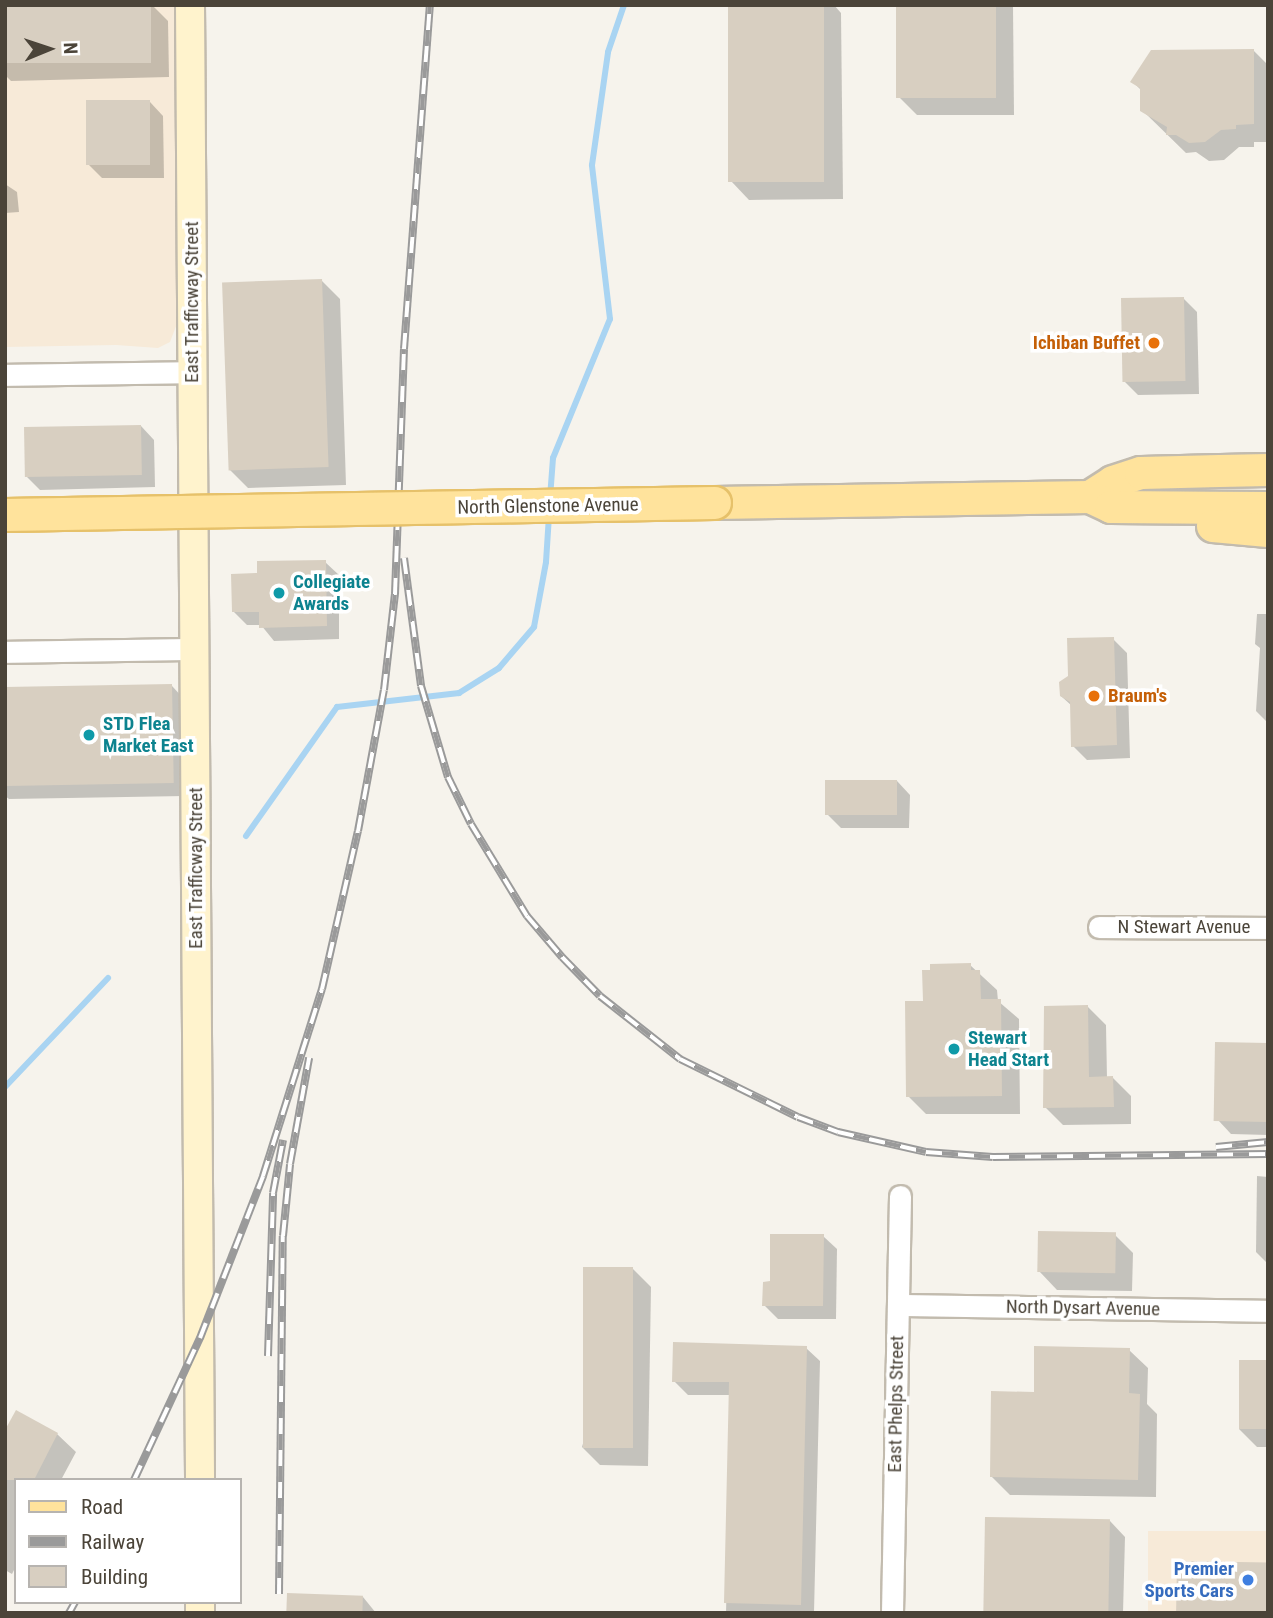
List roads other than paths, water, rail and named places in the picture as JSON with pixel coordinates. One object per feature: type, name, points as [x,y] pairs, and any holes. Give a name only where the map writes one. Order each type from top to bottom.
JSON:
[{"type":"main road","name":"East Trafficway Street","points":[[190,5],[200,1478]]},
{"type":"main road","name":"North Glenstone Avenue","points":[[1090,496],[1112,482],[1141,472],[1268,470]]},
{"type":"main road","name":"North Glenstone Avenue","points":[[5,515],[1090,496],[1111,507],[1148,510],[1268,508]]},
{"type":"main road","points":[[1148,510],[1207,525],[1268,531]]},
{"type":"street","points":[[5,375],[192,372]]},
{"type":"street","points":[[5,652],[194,649]]},
{"type":"street","name":"N Stewart Avenue","points":[[1100,927],[1268,928]]},
{"type":"street","name":"East Phelps Street","points":[[892,1613],[900,1196]]},
{"type":"street","name":"North Dysart Avenue","points":[[898,1305],[1268,1311]]},
{"type":"waterway","points":[[550,498],[553,458],[610,319],[592,165],[608,52],[624,5]]},
{"type":"waterway","points":[[246,836],[337,707],[459,693],[499,668],[534,627],[546,562],[549,516]]},
{"type":"waterway","points":[[5,1087],[108,978]]},
{"type":"railway","points":[[135,1478],[200,1338],[263,1176],[322,989],[358,831],[384,690],[395,594],[404,349],[430,5]]},
{"type":"railway","points":[[404,558],[421,686],[448,777],[471,824],[527,916],[562,957],[600,996],[680,1059],[798,1117],[838,1132],[926,1152],[993,1157],[1268,1154]]},
{"type":"railway","points":[[279,1594],[283,1236],[290,1164],[309,1058]]},
{"type":"railway","points":[[268,1356],[273,1193],[283,1140]]},
{"type":"railway","points":[[1216,1147],[1268,1142]]},
{"type":"railway","points":[[69,1613],[74,1604]]},
{"type":"place","name":"Ichiban Buffet","points":[[1154,343]]},
{"type":"place","name":"Collegiate Awards","points":[[279,593]]},
{"type":"place","name":"Braum's","points":[[1094,696]]},
{"type":"place","name":"STD Flea Market East","points":[[89,735]]},
{"type":"place","name":"Stewart Head Start","points":[[954,1049]]},
{"type":"place","name":"Premier Sports Cars","points":[[1248,1580]]}]
